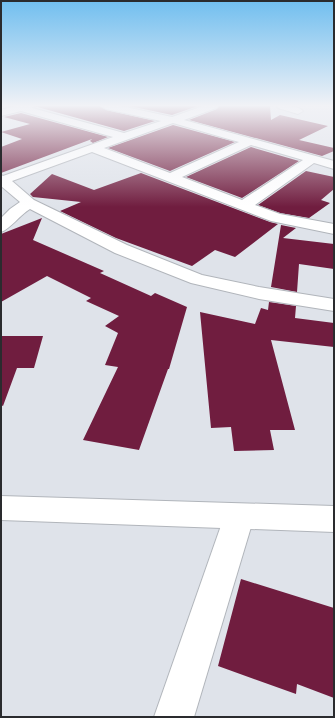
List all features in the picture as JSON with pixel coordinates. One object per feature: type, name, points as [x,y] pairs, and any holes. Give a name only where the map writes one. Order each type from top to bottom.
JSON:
[{"type":"street","points":[[2,180],[118,140]]},
{"type":"street","points":[[239,140],[334,165]]},
{"type":"street","points":[[170,178],[248,142]]},
{"type":"street","points":[[93,148],[281,220],[334,229]]},
{"type":"street","points":[[245,205],[311,160]]},
{"type":"street","points":[[2,180],[29,203],[120,250],[197,279],[259,293],[334,305]]},
{"type":"street","points":[[1,227],[15,212],[29,203]]},
{"type":"street","points":[[1,508],[239,518],[334,519]]},
{"type":"street","points":[[174,717],[239,518]]},
{"type":"building","points":[[21,140],[91,140],[1,173],[1,147]]},
{"type":"building","points":[[91,140],[102,140],[93,143],[90,141]]},
{"type":"building","points":[[132,140],[226,140],[235,142],[170,171],[108,148]]},
{"type":"building","points":[[261,140],[300,140],[334,148],[334,151],[322,156]]},
{"type":"building","points":[[251,147],[299,161],[242,198],[186,177]]},
{"type":"building","points":[[306,171],[334,177],[334,189],[321,200],[330,203],[309,218],[280,213],[258,205]]},
{"type":"building","points":[[141,173],[278,224],[235,257],[215,250],[192,266],[116,238],[60,211],[81,202],[33,197],[30,194],[52,174],[94,190]]},
{"type":"building","points":[[42,218],[33,240],[104,271],[100,273],[151,296],[155,293],[187,307],[169,369],[139,450],[83,440],[118,367],[105,365],[118,333],[105,326],[119,316],[86,301],[91,298],[47,276],[1,302],[1,234]]},
{"type":"building","points":[[281,225],[296,228],[283,238],[334,244],[334,269],[299,264],[297,292],[271,287]]},
{"type":"building","points":[[269,302],[296,306],[295,318],[334,323],[334,347],[271,340],[295,430],[270,430],[274,450],[234,451],[231,427],[211,428],[200,312],[255,324],[261,308],[268,310]]},
{"type":"building","points":[[1,336],[43,336],[34,368],[17,368],[3,406],[1,405]]},
{"type":"building","points":[[241,579],[334,608],[334,698],[297,684],[296,694],[218,666]]}]
